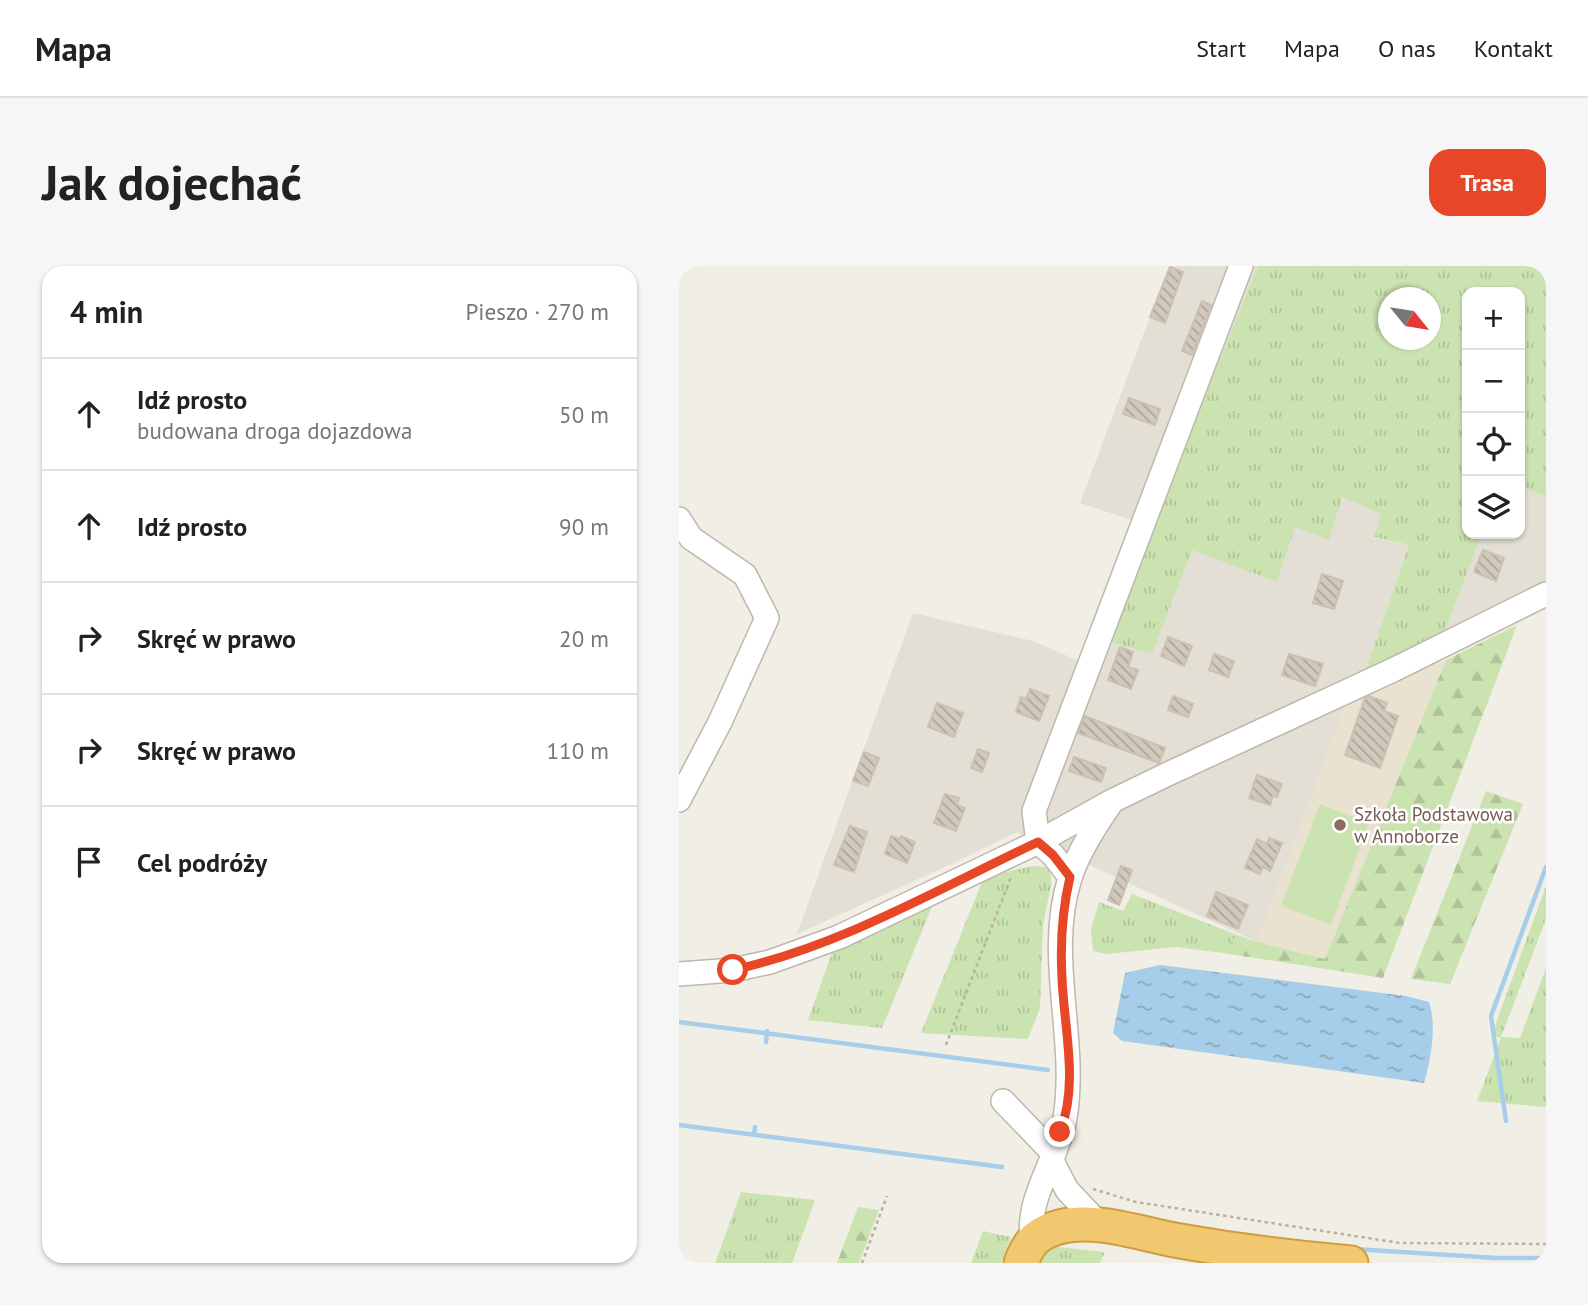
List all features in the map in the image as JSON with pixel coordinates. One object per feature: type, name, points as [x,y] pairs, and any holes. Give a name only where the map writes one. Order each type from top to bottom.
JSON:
[{"type":"highway","points":[[1026,1252],[1065,1226],[1101,1226],[1284,1258],[1351,1263]]},
{"type":"street","points":[[1070,877],[1053,855],[1038,842],[1034,811],[1241,266]]},
{"type":"street","points":[[679,519],[691,538],[745,575],[767,618],[720,722],[679,800]]},
{"type":"street","points":[[679,974],[733,970],[770,962],[839,937],[1038,842],[1112,801],[1393,670],[1546,594]]},
{"type":"street","points":[[1026,1252],[1034,1203],[1065,1120],[1069,1072],[1061,921],[1070,877],[1112,801]]},
{"type":"street","points":[[1003,1101],[1053,1157],[1067,1189],[1101,1226]]},
{"type":"path","points":[[946,1045],[1014,870],[1015,853]]},
{"type":"path","points":[[1092,1189],[1136,1202],[1400,1243],[1546,1244]]},
{"type":"path","points":[[862,1263],[887,1196]]},
{"type":"shaded area","points":[[1169,266],[1283,266],[1295,527],[1342,497],[1381,514],[1374,538],[1409,545],[1366,669],[1345,708],[1257,942],[1017,832],[797,934],[913,613],[1033,641],[1079,661],[1135,521],[1080,503]]},
{"type":"shaded area","points":[[1525,482],[1546,494],[1546,582],[1445,631],[1480,539],[1525,539]]},
{"type":"shaded area","name":"Szkoła Podstawowa w Annoborze","points":[[1446,660],[1325,959],[1257,942],[1349,697]]},
{"type":"green space","points":[[1258,266],[1546,266],[1546,496],[1525,488],[1525,287],[1462,287],[1462,539],[1480,539],[1445,631],[1366,669],[1409,545],[1374,537],[1381,514],[1342,497],[1329,540],[1295,527],[1277,582],[1192,550],[1152,653],[1106,641]]},
{"type":"green space","points":[[1517,625],[1383,978],[1223,953],[1237,935],[1325,959],[1446,660]]},
{"type":"green space","points":[[1486,791],[1523,804],[1450,984],[1411,979]]},
{"type":"green space","points":[[1320,804],[1369,823],[1331,925],[1281,906]]},
{"type":"green space","points":[[1033,866],[1048,867],[1051,885],[1043,925],[1040,1008],[1028,1039],[921,1033],[984,877]]},
{"type":"green space","points":[[1546,886],[1546,919],[1501,1037],[1520,1038],[1546,968],[1546,1107],[1477,1101],[1501,1038],[1493,1035],[1497,1020]]},
{"type":"green space","points":[[1132,894],[1237,935],[1223,953],[1176,947],[1106,954],[1093,951],[1091,929],[1099,902],[1123,911]]},
{"type":"green space","points":[[934,902],[882,1028],[808,1020],[833,950]]},
{"type":"green space","points":[[741,1192],[815,1200],[792,1263],[715,1263]]},
{"type":"green space","points":[[858,1207],[879,1210],[859,1263],[837,1263]]},
{"type":"green space","points":[[983,1231],[1011,1237],[1001,1263],[971,1263]]},
{"type":"green space","points":[[1040,1245],[1105,1252],[1100,1263],[1033,1263]]},
{"type":"water","points":[[1160,965],[1406,996],[1429,1002],[1433,1021],[1432,1042],[1424,1083],[1122,1041],[1113,1033],[1125,973]]},
{"type":"building","points":[[1170,267],[1183,272],[1165,323],[1150,317]]},
{"type":"building","points":[[1202,301],[1211,305],[1192,355],[1182,351]]},
{"type":"building","points":[[1129,398],[1160,409],[1155,425],[1123,414]]},
{"type":"building","points":[[1483,550],[1504,558],[1496,581],[1474,572]]},
{"type":"building","points":[[1322,574],[1343,581],[1334,609],[1313,603]]},
{"type":"building","points":[[1168,637],[1192,646],[1184,666],[1161,656]]},
{"type":"building","points":[[1120,647],[1133,652],[1128,667],[1138,670],[1131,689],[1108,680]]},
{"type":"building","points":[[1214,654],[1234,661],[1228,677],[1209,670]]},
{"type":"building","points":[[1289,654],[1323,664],[1315,686],[1282,675]]},
{"type":"building","points":[[1030,689],[1049,696],[1039,721],[1016,712],[1021,697],[1026,699]]},
{"type":"building","points":[[1173,696],[1193,704],[1188,717],[1168,710]]},
{"type":"building","points":[[1369,696],[1387,703],[1384,711],[1398,716],[1380,768],[1345,755],[1365,698]]},
{"type":"building","points":[[937,703],[963,713],[954,737],[928,727]]},
{"type":"building","points":[[1085,716],[1165,748],[1159,763],[1078,733]]},
{"type":"building","points":[[978,749],[989,753],[982,772],[971,768]]},
{"type":"building","points":[[864,752],[879,758],[868,786],[853,781]]},
{"type":"building","points":[[1074,757],[1106,768],[1101,782],[1069,771]]},
{"type":"building","points":[[1257,775],[1282,784],[1277,797],[1273,796],[1270,805],[1249,798]]},
{"type":"building","points":[[945,794],[959,798],[957,805],[965,808],[956,831],[934,823]]},
{"type":"building","points":[[850,826],[867,832],[854,872],[834,865]]},
{"type":"building","points":[[891,836],[900,839],[901,836],[915,842],[907,863],[885,854]]},
{"type":"building","points":[[1269,838],[1282,843],[1270,871],[1263,867],[1260,874],[1245,868],[1257,839],[1267,844]]},
{"type":"building","points":[[1121,866],[1132,870],[1119,905],[1108,900]]},
{"type":"building","points":[[1216,892],[1248,905],[1238,929],[1207,916]]},
{"type":"waterway","points":[[1506,1121],[1491,1016],[1546,867]]},
{"type":"waterway","points":[[679,1022],[1048,1070]]},
{"type":"waterway","points":[[766,1042],[767,1031]]},
{"type":"waterway","points":[[679,1125],[1002,1167]]},
{"type":"waterway","points":[[754,1134],[755,1127]]},
{"type":"waterway","points":[[1354,1249],[1497,1258],[1546,1258]]},
{"type":"place","name":"Szkoła Podstawowa w Annoborze","points":[[1340,825]]},
{"type":"route","points":[[733,970],[770,962],[839,937],[1038,842],[1053,855],[1070,877],[1061,921],[1062,979],[1069,1060],[1065,1120],[1060,1132]]}]
